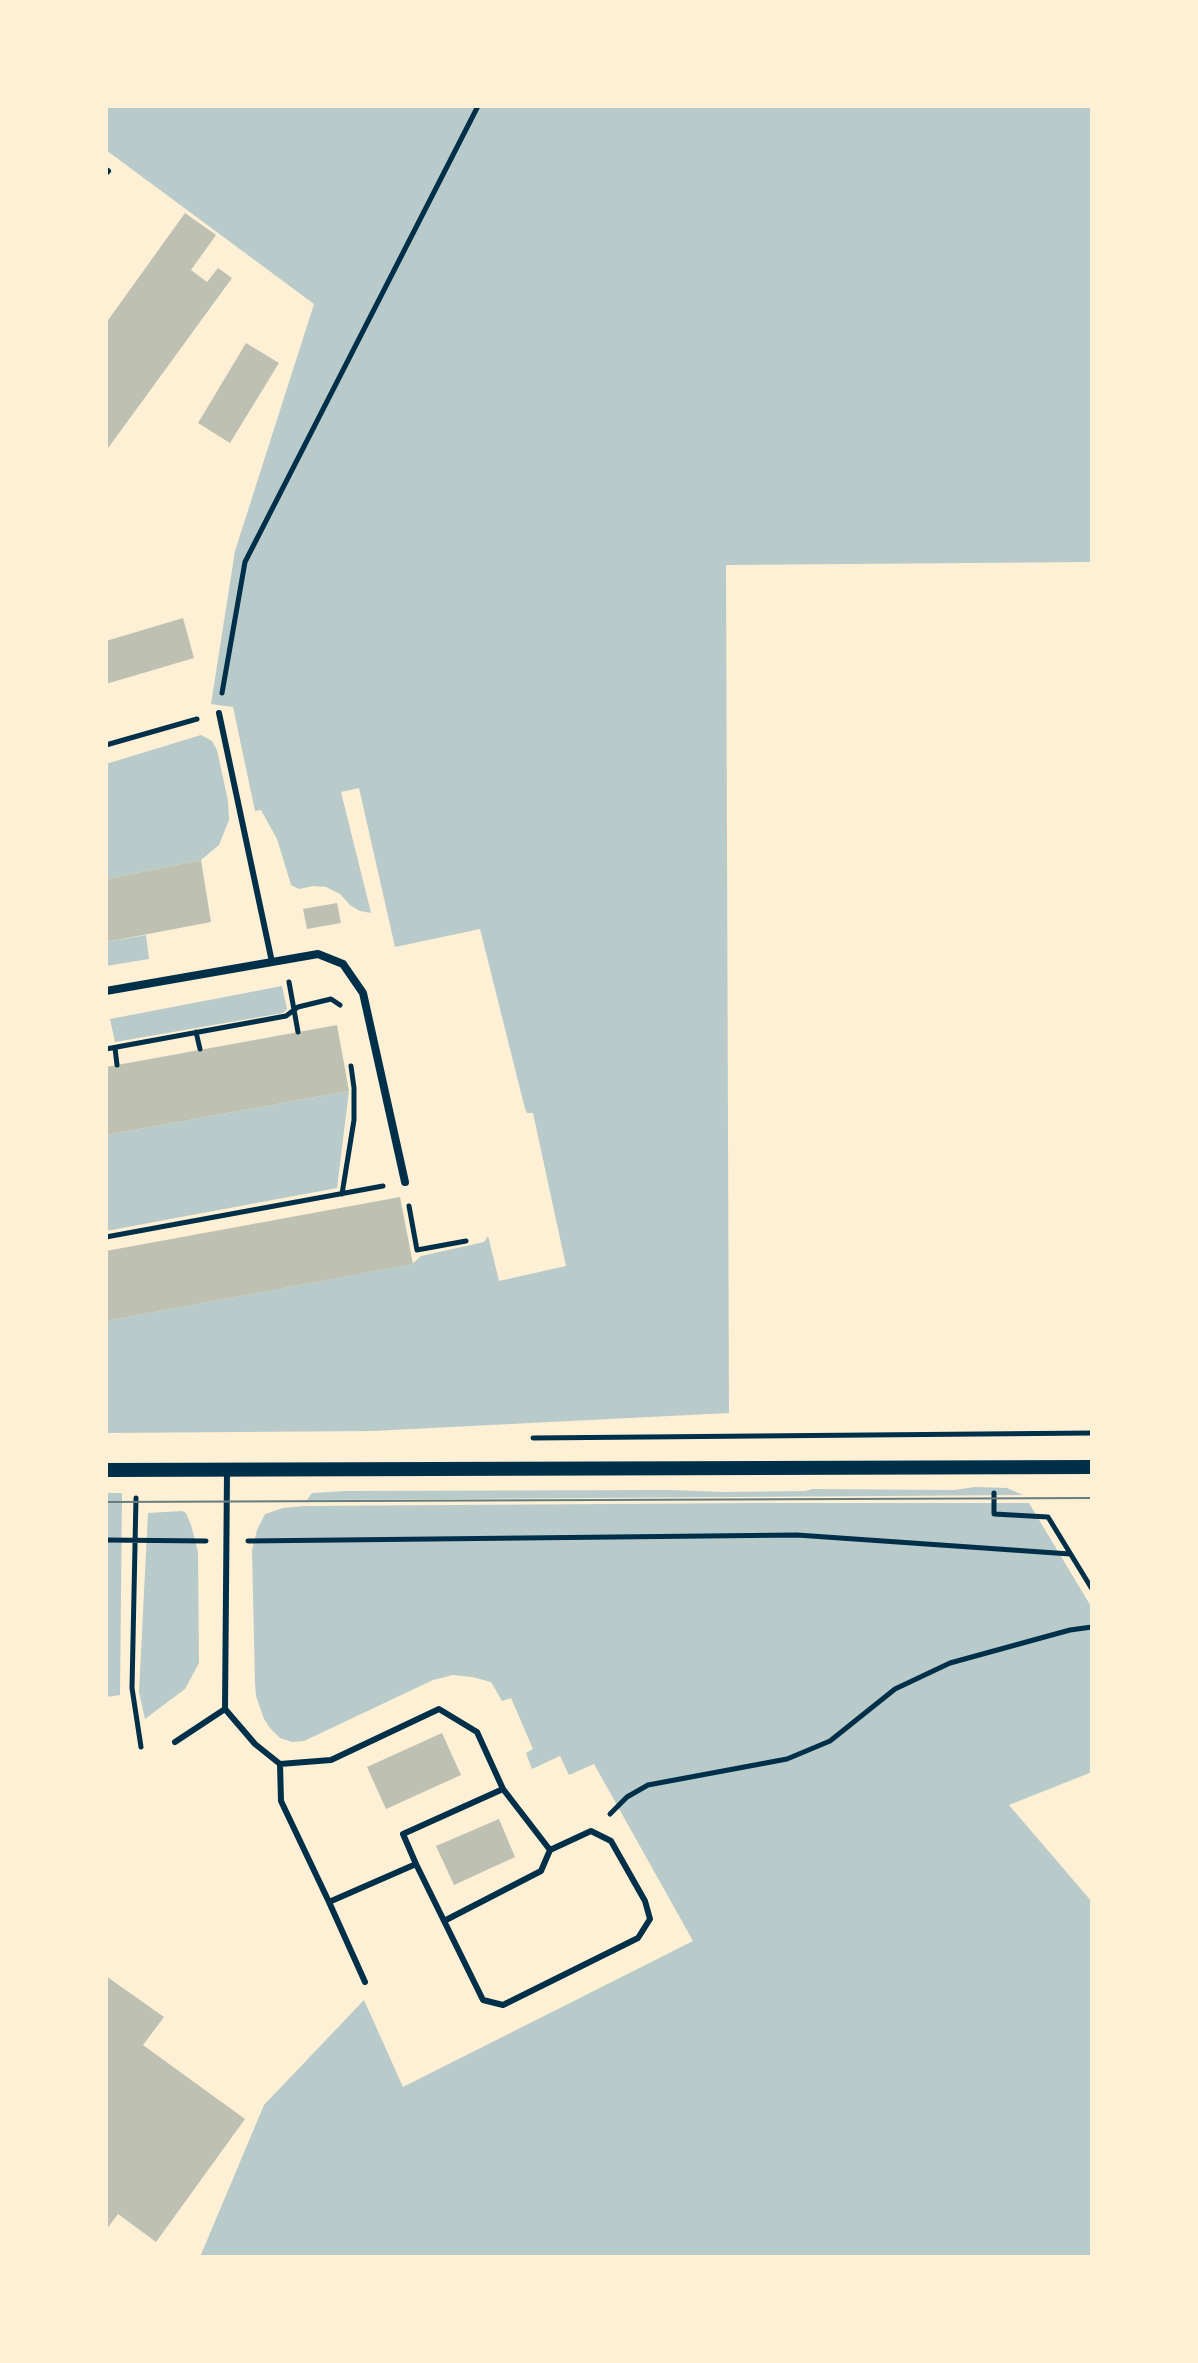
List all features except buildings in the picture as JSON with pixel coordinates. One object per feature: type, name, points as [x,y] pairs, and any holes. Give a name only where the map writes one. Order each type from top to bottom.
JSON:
[{"type":"street","points":[[106,991],[318,954],[343,964],[363,993],[405,1182]]},
{"type":"street","points":[[106,1470],[1092,1467]]},
{"type":"lane","points":[[219,713],[272,962]]},
{"type":"lane","points":[[227,1468],[225,1709],[255,1744],[280,1764],[331,1760],[439,1709],[477,1732],[503,1789],[550,1850]]},
{"type":"lane","points":[[175,1742],[225,1709]]},
{"type":"lane","points":[[280,1764],[281,1801],[365,1982]]},
{"type":"lane","points":[[444,1921],[541,1871],[550,1850],[591,1831],[611,1841],[645,1901],[650,1919],[638,1938],[503,2005],[483,2000],[444,1921],[416,1864],[403,1834],[503,1789]]},
{"type":"lane","points":[[329,1902],[416,1864]]},
{"type":"path","points":[[106,745],[219,713],[245,562],[478,106]]},
{"type":"path","points":[[285,960],[298,1032]]},
{"type":"path","points":[[106,1049],[286,1016],[298,1007],[331,999],[342,1009]]},
{"type":"path","points":[[196,1032],[200,1049]]},
{"type":"path","points":[[115,1048],[117,1065]]},
{"type":"path","points":[[342,1194],[354,1120],[354,1088],[349,1056]]},
{"type":"path","points":[[106,1237],[405,1182],[417,1250],[466,1241]]},
{"type":"path","points":[[533,1438],[1092,1433]]},
{"type":"path","points":[[995,1434],[994,1514],[1048,1517],[1092,1589]]},
{"type":"path","points":[[134,1470],[132,1688],[141,1747]]},
{"type":"path","points":[[106,1540],[227,1542],[797,1535],[1070,1554]]},
{"type":"path","points":[[591,1831],[627,1797],[648,1785],[787,1759],[830,1741],[895,1689],[950,1663],[1070,1630],[1092,1627]]},
{"type":"shaded area","points":[[106,106],[1092,106],[1092,562],[726,565],[729,1413],[372,1431],[106,1433],[106,1321],[412,1264],[421,1256],[484,1242],[488,1236],[499,1281],[566,1266],[533,1113],[527,1113],[525,1109],[480,929],[395,947],[359,788],[341,792],[371,913],[360,911],[326,887],[299,889],[291,885],[277,839],[261,810],[255,811],[233,707],[211,704],[235,551],[314,304],[106,150]]},
{"type":"shaded area","points":[[201,735],[212,741],[217,750],[228,801],[229,820],[219,845],[201,860],[106,879],[106,764]]},
{"type":"shaded area","points":[[146,935],[149,959],[106,966],[106,942]]},
{"type":"shaded area","points":[[282,986],[287,1009],[283,1013],[115,1042],[110,1019]]},
{"type":"shaded area","points":[[349,1091],[337,1188],[106,1231],[106,1135]]},
{"type":"shaded area","points":[[1007,1488],[1023,1495],[307,1500],[312,1493],[348,1491],[724,1492],[954,1490]]},
{"type":"shaded area","points":[[106,1493],[122,1493],[120,1695],[106,1697]]},
{"type":"shaded area","points":[[1029,1503],[1092,1608],[1092,1772],[1009,1805],[1092,1902],[1092,2257],[200,2257],[264,2105],[364,2000],[403,2087],[693,1941],[594,1764],[569,1775],[560,1756],[532,1769],[526,1753],[533,1749],[511,1698],[502,1701],[491,1682],[453,1675],[433,1680],[304,1741],[292,1742],[280,1738],[264,1719],[255,1684],[252,1550],[265,1514],[304,1506]]},
{"type":"shaded area","points":[[182,1511],[191,1525],[198,1552],[199,1663],[185,1689],[145,1719],[139,1692],[148,1513]]},
{"type":"tram line","points":[[106,1502],[1092,1498]]}]
